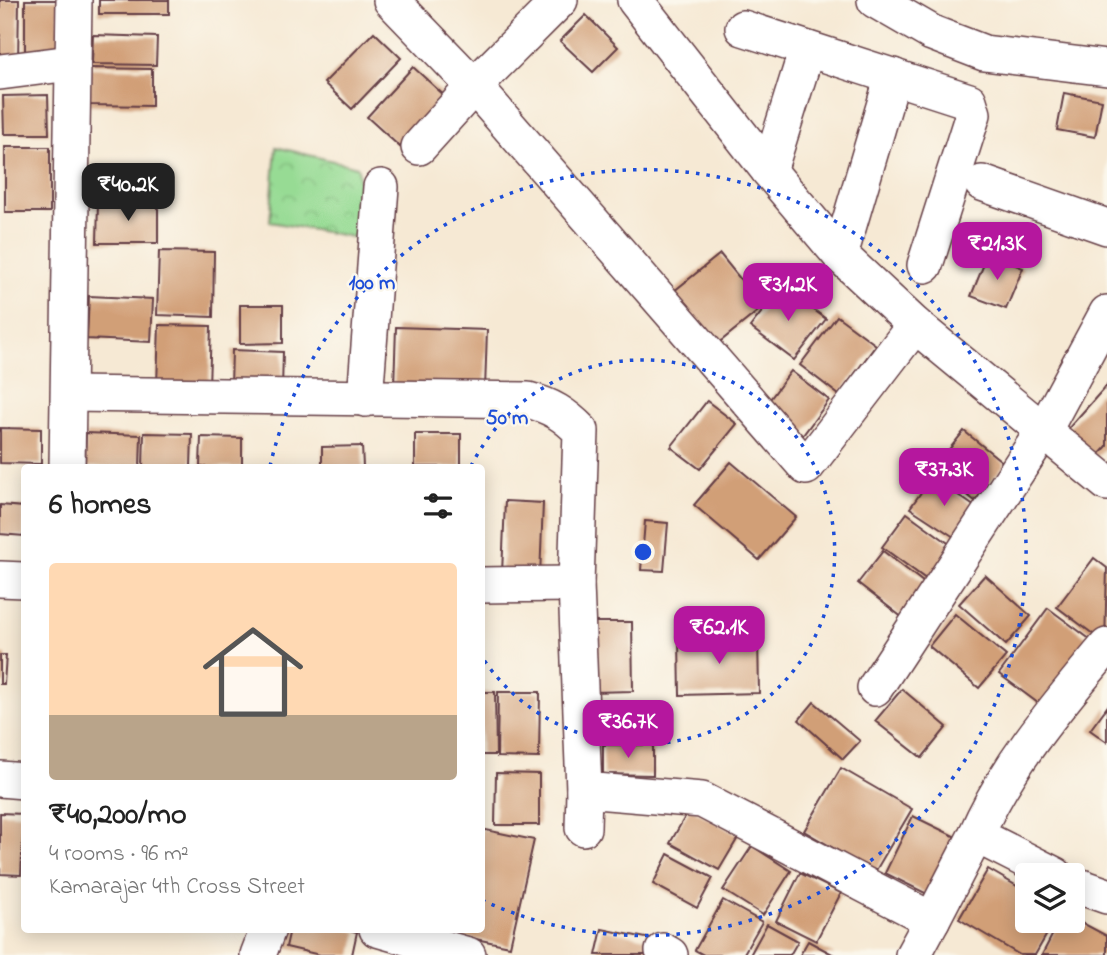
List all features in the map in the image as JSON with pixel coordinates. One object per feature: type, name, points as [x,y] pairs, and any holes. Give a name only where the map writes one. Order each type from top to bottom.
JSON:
[{"type":"street","points":[[67,464],[74,0]]},
{"type":"street","points":[[391,0],[474,86],[806,467],[915,325]]},
{"type":"street","points":[[419,147],[474,86],[560,0]]},
{"type":"street","points":[[635,0],[769,171],[840,255],[915,325],[1107,483]]},
{"type":"street","points":[[875,0],[932,33],[984,52],[1107,68]]},
{"type":"street","points":[[743,28],[962,97],[973,106],[973,114],[925,265]]},
{"type":"street","points":[[769,171],[807,49]]},
{"type":"street","points":[[0,72],[71,63]]},
{"type":"street","points":[[840,255],[893,76]]},
{"type":"street","points":[[982,183],[1107,227]]},
{"type":"street","points":[[365,399],[381,187]]},
{"type":"street","points":[[875,688],[1044,430],[1107,313]]},
{"type":"street","points":[[69,394],[528,400],[550,405],[564,414],[582,431],[576,584],[583,828]]},
{"type":"street","points":[[0,579],[21,580]]},
{"type":"street","points":[[485,585],[576,584]]},
{"type":"street","points":[[913,955],[976,835],[990,802],[1036,733],[1107,646]]},
{"type":"street","points":[[0,779],[21,781]]},
{"type":"street","points":[[584,790],[702,800],[932,920]]},
{"type":"street","points":[[976,835],[1031,863]]},
{"type":"street","points":[[1085,888],[1107,896]]},
{"type":"street","points":[[258,955],[266,933]]},
{"type":"street","points":[[386,933],[416,947],[468,955]]},
{"type":"green space","points":[[276,147],[358,167],[363,239],[270,222]]},
{"type":"building","points":[[0,0],[19,0],[18,63],[0,62]]},
{"type":"building","points":[[25,0],[59,0],[59,53],[25,53]]},
{"type":"building","points":[[99,0],[169,0],[169,14],[99,14]]},
{"type":"building","points":[[586,15],[618,47],[593,72],[560,41]]},
{"type":"building","points":[[374,32],[401,58],[352,109],[324,83]]},
{"type":"building","points":[[93,35],[157,37],[156,65],[92,64]]},
{"type":"building","points":[[413,67],[446,97],[400,147],[367,117]]},
{"type":"building","points":[[90,68],[152,69],[152,106],[89,105]]},
{"type":"building","points":[[1064,93],[1102,100],[1095,137],[1057,130]]},
{"type":"building","points":[[48,95],[49,134],[4,134],[3,96]]},
{"type":"building","points":[[5,147],[50,147],[50,212],[5,212]]},
{"type":"building","points":[[98,202],[158,203],[158,243],[97,243]]},
{"type":"building","points":[[159,251],[214,252],[213,317],[157,315]]},
{"type":"building","points":[[720,254],[763,307],[711,349],[668,296]]},
{"type":"building","points":[[988,254],[1023,268],[1006,309],[971,296]]},
{"type":"building","points":[[782,286],[826,319],[794,360],[750,327]]},
{"type":"building","points":[[89,296],[153,299],[151,342],[87,339]]},
{"type":"building","points":[[240,305],[283,305],[283,343],[240,344]]},
{"type":"building","points":[[837,316],[876,345],[839,395],[800,365]]},
{"type":"building","points":[[159,325],[211,326],[209,387],[157,386]]},
{"type":"building","points":[[396,327],[487,330],[485,390],[394,387]]},
{"type":"building","points":[[232,350],[283,352],[282,389],[231,387]]},
{"type":"building","points":[[791,371],[829,400],[800,439],[762,410]]},
{"type":"building","points":[[1107,385],[1107,446],[1097,457],[1067,430]]},
{"type":"building","points":[[707,401],[737,424],[700,469],[671,447]]},
{"type":"building","points":[[0,428],[41,429],[41,464],[0,463]]},
{"type":"building","points":[[964,431],[1005,464],[975,501],[934,468]]},
{"type":"building","points":[[86,433],[141,435],[140,464],[85,464]]},
{"type":"building","points":[[144,433],[192,434],[191,464],[143,464]]},
{"type":"building","points":[[415,434],[461,434],[461,464],[415,464]]},
{"type":"building","points":[[201,437],[242,438],[242,464],[200,464]]},
{"type":"building","points":[[362,446],[363,464],[322,464],[322,447]]},
{"type":"building","points":[[731,462],[796,517],[759,560],[694,505]]},
{"type":"building","points":[[932,477],[978,509],[957,539],[910,508]]},
{"type":"building","points":[[505,501],[543,503],[540,576],[502,574]]},
{"type":"building","points":[[0,505],[21,507],[21,536],[0,534]]},
{"type":"building","points":[[907,513],[955,548],[930,582],[882,547]]},
{"type":"building","points":[[645,521],[668,523],[664,571],[641,570]]},
{"type":"building","points":[[883,551],[928,586],[903,618],[858,583]]},
{"type":"building","points":[[1094,558],[1107,568],[1105,643],[1057,607]]},
{"type":"building","points":[[985,575],[1031,616],[1006,645],[959,604]]},
{"type":"building","points":[[1048,608],[1095,643],[1046,709],[999,674]]},
{"type":"building","points":[[955,614],[1006,656],[979,688],[929,646]]},
{"type":"building","points":[[591,622],[632,622],[633,691],[592,692]]},
{"type":"building","points":[[758,637],[759,693],[680,695],[679,639]]},
{"type":"building","points":[[0,655],[6,655],[4,684],[0,684]]},
{"type":"building","points":[[902,689],[947,727],[922,758],[875,721]]},
{"type":"building","points":[[485,692],[495,692],[496,755],[485,755]]},
{"type":"building","points":[[498,692],[540,692],[539,758],[497,757]]},
{"type":"building","points":[[814,702],[860,741],[843,759],[799,720]]},
{"type":"building","points":[[1107,707],[1107,742],[1090,730]]},
{"type":"building","points":[[603,745],[653,745],[653,775],[603,774]]},
{"type":"building","points":[[841,768],[912,809],[875,872],[804,831]]},
{"type":"building","points":[[496,773],[539,774],[539,825],[495,825]]},
{"type":"building","points":[[690,808],[739,836],[719,870],[670,843]]},
{"type":"building","points":[[0,813],[21,814],[21,875],[0,874]]},
{"type":"building","points":[[913,816],[964,841],[935,898],[885,873]]},
{"type":"building","points":[[485,830],[534,840],[510,946],[451,934],[485,933]]},
{"type":"building","points":[[752,846],[791,871],[763,915],[723,890]]},
{"type":"building","points":[[668,854],[713,878],[697,908],[653,884]]},
{"type":"building","points":[[988,869],[1015,885],[1015,933],[1048,933],[1035,955],[1020,955],[959,919]]},
{"type":"building","points":[[800,873],[841,893],[816,941],[776,921]]},
{"type":"building","points":[[723,900],[762,922],[743,955],[704,955],[695,950]]},
{"type":"building","points":[[767,924],[798,941],[790,955],[750,955]]},
{"type":"building","points":[[1085,924],[1107,936],[1107,955],[1042,955],[1053,933],[1085,933]]},
{"type":"building","points":[[602,929],[651,939],[648,955],[596,955]]},
{"type":"building","points":[[289,933],[357,933],[352,955],[320,955],[286,947]]},
{"type":"building","points":[[808,941],[834,955],[800,955]]}]
